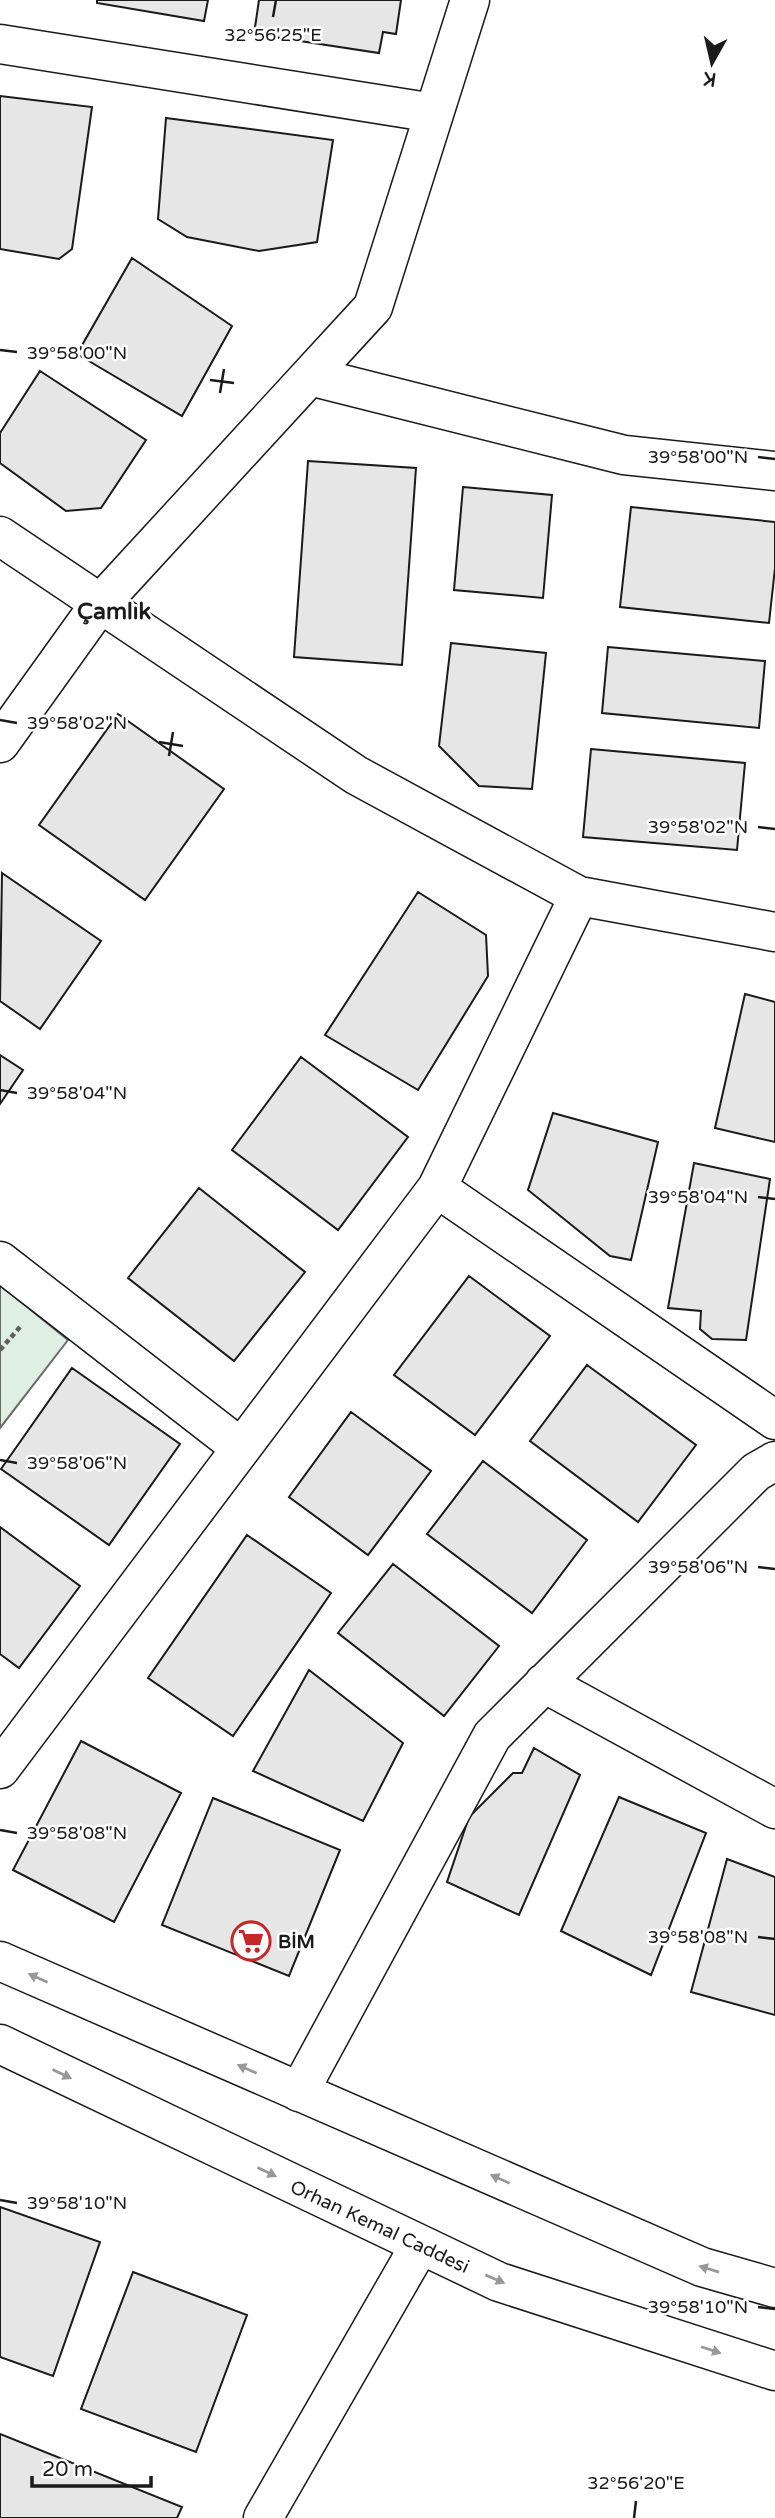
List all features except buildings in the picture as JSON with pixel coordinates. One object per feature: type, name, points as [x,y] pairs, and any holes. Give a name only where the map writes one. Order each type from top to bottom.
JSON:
[{"type":"street","points":[[0,743],[99,605],[373,307],[470,0]]},
{"type":"street","points":[[0,44],[434,113]]},
{"type":"street","points":[[310,376],[624,455],[775,471]]},
{"type":"street","points":[[0,536],[99,605],[356,775],[579,896],[775,932]]},
{"type":"street","points":[[0,1769],[437,1188],[579,896]]},
{"type":"street","points":[[437,1188],[775,1420]]},
{"type":"street","points":[[0,1261],[241,1448]]},
{"type":"street","points":[[299,2092],[492,1736],[756,1472],[775,1461]]},
{"type":"street","points":[[544,1683],[775,1809]]},
{"type":"street","points":[[0,1961],[702,2267],[775,2288]]},
{"type":"street","name":"Orhan Kemal Caddesi","points":[[0,2044],[499,2281],[775,2371]]},
{"type":"street","points":[[263,2518],[420,2245]]},
{"type":"green space","points":[[0,1285],[68,1340],[0,1428]]},
{"type":"place","name":"BİM","points":[[251,1941]]},
{"type":"district","name":"Çamlık","points":[[114,611]]}]
